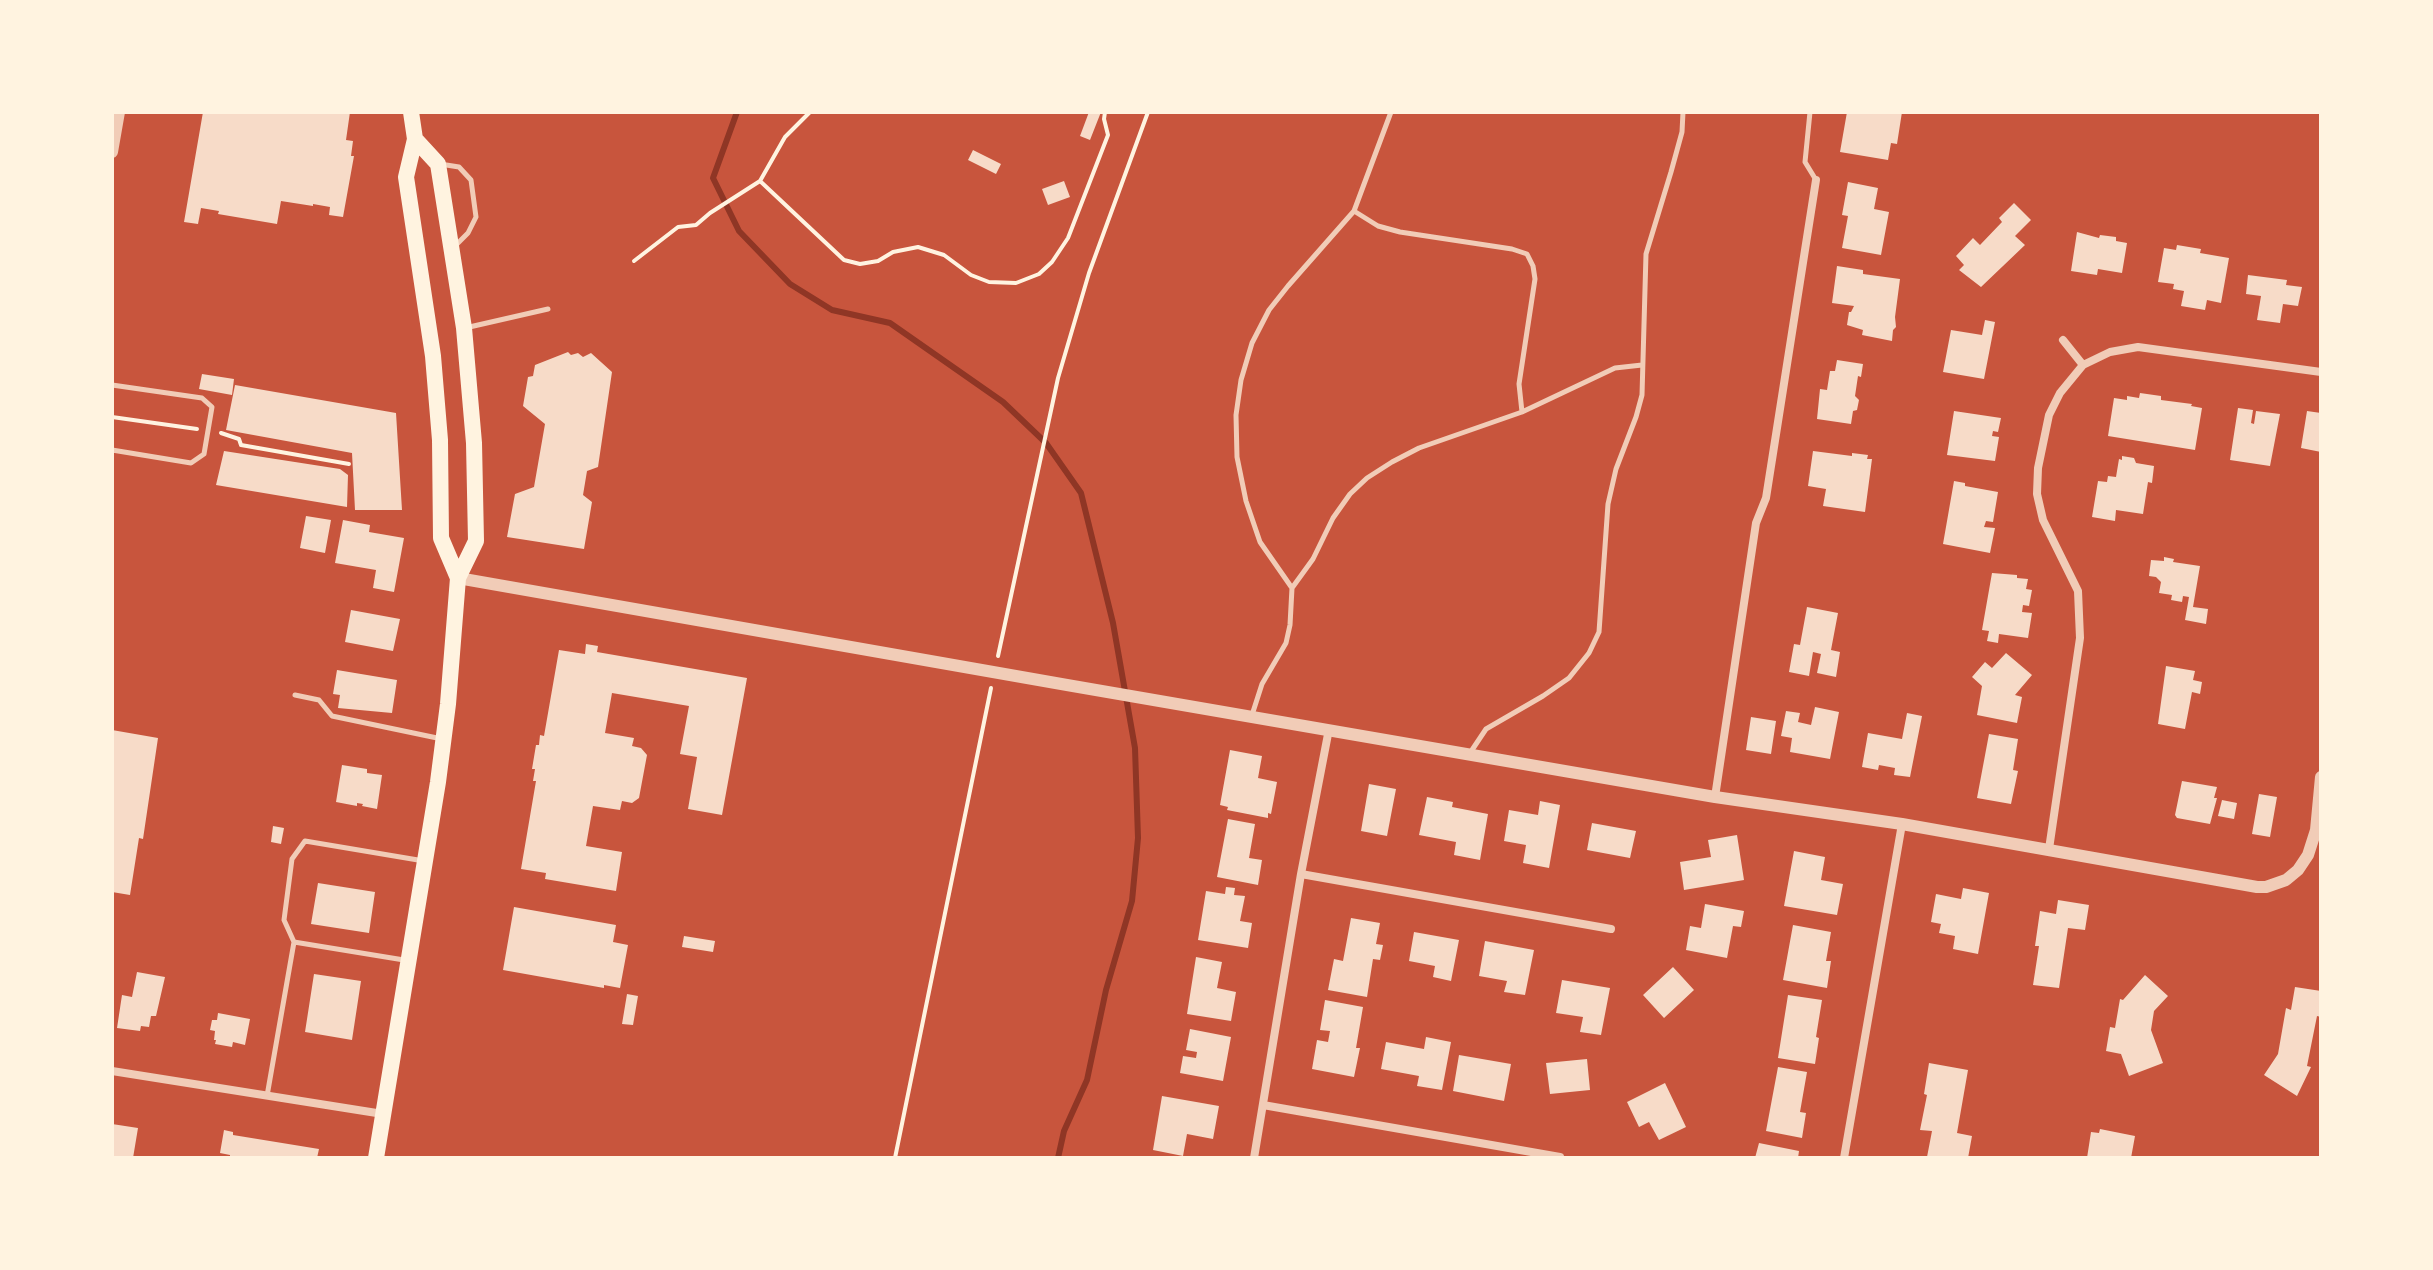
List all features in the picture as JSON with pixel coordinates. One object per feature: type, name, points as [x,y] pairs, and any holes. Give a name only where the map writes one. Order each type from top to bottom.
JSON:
[{"type":"main road","points":[[411,112],[415,139],[406,177],[433,356],[440,440],[441,538],[458,578]]},
{"type":"main road","points":[[376,1158],[443,739],[458,578],[476,541],[474,443],[464,328],[438,164],[415,139]]},
{"type":"street","points":[[112,152],[119,112]]},
{"type":"street","points":[[1715,797],[1756,523],[1766,498],[1816,180]]},
{"type":"street","points":[[2063,340],[2083,365]]},
{"type":"street","points":[[2049,849],[2080,638],[2078,591],[2043,520],[2037,494],[2038,468],[2049,415],[2060,393],[2083,365],[2110,352],[2138,347],[2321,372]]},
{"type":"street","points":[[458,578],[1715,797],[1902,824],[2266,887],[2286,880],[2298,870],[2308,855],[2316,830],[2321,777]]},
{"type":"street","points":[[1254,1158],[1301,874],[1329,729]]},
{"type":"street","points":[[1844,1158],[1902,824]]},
{"type":"street","points":[[1301,874],[1611,929]]},
{"type":"street","points":[[112,1071],[384,1114]]},
{"type":"street","points":[[1263,1105],[1560,1157]]},
{"type":"lane","points":[[1292,588],[1260,542],[1246,501],[1237,457],[1236,415],[1241,380],[1252,343],[1269,310],[1354,211],[1391,112]]},
{"type":"lane","points":[[1469,754],[1486,729],[1569,678],[1589,653],[1599,632],[1608,504],[1616,469],[1642,395],[1646,254],[1678,145],[1683,112]]},
{"type":"lane","points":[[1810,112],[1805,162],[1816,180]]},
{"type":"lane","points":[[438,164],[459,167],[471,180],[476,217],[468,233],[452,249]]},
{"type":"lane","points":[[1354,211],[1389,229],[1527,254],[1535,279],[1519,384],[1522,412]]},
{"type":"lane","points":[[464,328],[548,309]]},
{"type":"lane","points":[[1252,716],[1262,684],[1286,643],[1292,588],[1313,559],[1333,518],[1350,494],[1367,478],[1419,448],[1522,412],[1615,368],[1642,365]]},
{"type":"lane","points":[[112,385],[202,398],[212,407],[204,454],[191,463],[112,450]]},
{"type":"lane","points":[[295,695],[319,700],[332,716],[443,739]]},
{"type":"lane","points":[[267,1096],[294,942],[284,920],[292,859],[305,841],[425,861]]},
{"type":"lane","points":[[294,942],[409,961]]},
{"type":"path","points":[[634,261],[678,227],[696,225],[760,181],[785,137],[810,112]]},
{"type":"path","points":[[760,181],[844,260],[860,264],[878,261],[893,252],[918,247],[944,255],[971,275],[989,282],[1016,283],[1039,274],[1052,262],[1068,238],[1108,135],[1105,112]]},
{"type":"path","points":[[997,658],[1058,378],[1089,273],[1148,112]]},
{"type":"path","points":[[112,417],[208,431],[239,439],[241,445],[349,464]]},
{"type":"path","points":[[895,1158],[991,688]]},
{"type":"building","points":[[203,112],[350,112],[346,140],[353,141],[351,156],[354,156],[343,217],[329,215],[330,207],[281,201],[277,224],[201,208],[198,224],[184,222]]},
{"type":"building","points":[[1089,112],[1101,112],[1090,140],[1080,136]]},
{"type":"building","points":[[1847,112],[1902,112],[1897,144],[1891,143],[1888,160],[1840,152]]},
{"type":"building","points":[[973,150],[1001,164],[996,174],[968,160]]},
{"type":"building","points":[[1064,181],[1070,197],[1048,205],[1042,189]]},
{"type":"building","points":[[1848,182],[1878,188],[1874,209],[1889,212],[1881,255],[1842,248],[1848,216],[1842,215]]},
{"type":"building","points":[[2014,203],[2031,220],[2015,236],[2025,245],[1981,287],[1959,270],[1964,265],[1956,256],[1973,238],[1980,245],[2002,222],[1999,218]]},
{"type":"building","points":[[2077,232],[2099,238],[2100,235],[2116,237],[2116,241],[2127,243],[2122,273],[2098,269],[2097,275],[2071,271]]},
{"type":"building","points":[[2177,245],[2229,258],[2221,303],[2207,300],[2205,310],[2181,306],[2184,291],[2173,289],[2174,284],[2158,282],[2164,248],[2176,250]]},
{"type":"building","points":[[1837,266],[1863,270],[1863,274],[1900,279],[1892,341],[1862,335],[1863,330],[1847,325],[1849,312],[1854,306],[1832,303]]},
{"type":"building","points":[[2248,275],[2287,280],[2286,285],[2302,287],[2298,306],[2283,304],[2280,323],[2257,320],[2261,296],[2246,294]]},
{"type":"building","points":[[1985,320],[1995,322],[1984,379],[1943,372],[1951,330],[1982,335]]},
{"type":"building","points":[[568,352],[583,357],[591,353],[612,372],[598,467],[587,471],[583,495],[592,502],[584,549],[507,537],[515,494],[534,487],[545,424],[523,406],[528,377],[533,376],[535,365]]},
{"type":"building","points":[[1837,360],[1863,364],[1855,396],[1859,400],[1857,410],[1853,411],[1851,424],[1817,419],[1820,389],[1827,390],[1830,371],[1835,371]]},
{"type":"building","points":[[202,374],[234,379],[232,395],[199,389]]},
{"type":"building","points":[[235,385],[396,413],[402,510],[355,510],[352,453],[226,430]]},
{"type":"building","points":[[2140,393],[2202,408],[2195,450],[2108,436],[2114,398],[2139,398]]},
{"type":"building","points":[[2238,408],[2253,410],[2251,423],[2254,424],[2256,411],[2280,414],[2270,466],[2230,460]]},
{"type":"building","points":[[1954,411],[2001,418],[1998,432],[1993,431],[1992,436],[1999,437],[1995,461],[1947,455]]},
{"type":"building","points":[[2307,411],[2321,413],[2321,452],[2301,448]]},
{"type":"building","points":[[224,451],[340,469],[348,475],[347,507],[216,485]]},
{"type":"building","points":[[1813,451],[1868,455],[1867,459],[1872,459],[1865,512],[1823,506],[1826,489],[1808,486]]},
{"type":"building","points":[[2122,456],[2134,458],[2136,463],[2154,466],[2143,514],[2116,510],[2115,521],[2092,517],[2098,481],[2107,482],[2108,476],[2116,477]]},
{"type":"building","points":[[1954,481],[1998,492],[1993,522],[1986,521],[1984,527],[1995,528],[1990,553],[1943,544]]},
{"type":"building","points":[[306,516],[331,520],[325,553],[300,548]]},
{"type":"building","points":[[343,520],[370,525],[369,532],[404,538],[394,592],[373,588],[376,570],[335,563]]},
{"type":"building","points":[[2164,557],[2174,559],[2173,562],[2200,566],[2193,607],[2208,609],[2206,624],[2185,620],[2189,597],[2183,596],[2182,602],[2171,600],[2172,595],[2159,593],[2161,582],[2149,576],[2151,560],[2164,561]]},
{"type":"building","points":[[1992,573],[2028,579],[2026,589],[2032,590],[2029,606],[2023,605],[2022,612],[2032,613],[2028,638],[1999,634],[1998,643],[1987,641],[1989,631],[1982,630]]},
{"type":"building","points":[[1807,607],[1838,613],[1831,650],[1840,652],[1836,677],[1817,673],[1821,654],[1813,652],[1809,676],[1789,672],[1794,644],[1800,645]]},
{"type":"building","points":[[351,610],[400,619],[393,651],[345,642]]},
{"type":"building","points":[[586,644],[598,646],[597,652],[747,678],[722,815],[688,809],[697,757],[680,754],[689,706],[612,693],[605,733],[634,738],[632,746],[641,748],[647,755],[639,798],[632,803],[622,801],[620,810],[593,806],[586,846],[622,852],[616,891],[545,879],[546,873],[521,869],[536,781],[533,781],[535,769],[532,769],[536,745],[539,745],[540,735],[544,736],[559,650],[585,654]]},
{"type":"building","points":[[2006,653],[2032,675],[2015,695],[2022,697],[2017,723],[1977,715],[1982,686],[1972,677],[1985,662],[1992,668]]},
{"type":"building","points":[[2166,666],[2195,671],[2193,680],[2202,682],[2200,694],[2192,692],[2185,729],[2158,724]]},
{"type":"building","points":[[337,670],[397,680],[392,713],[338,708],[340,695],[333,694]]},
{"type":"building","points":[[1815,707],[1839,712],[1830,759],[1790,752],[1792,738],[1781,736],[1786,711],[1800,713],[1798,722],[1811,725]]},
{"type":"building","points":[[1907,713],[1922,716],[1910,777],[1894,775],[1895,768],[1879,765],[1878,770],[1862,767],[1868,733],[1902,739]]},
{"type":"building","points":[[1751,717],[1776,721],[1771,754],[1746,750]]},
{"type":"building","points":[[112,730],[158,738],[143,839],[139,838],[130,895],[112,892]]},
{"type":"building","points":[[1989,734],[2018,739],[2013,770],[2018,771],[2011,804],[1977,798]]},
{"type":"building","points":[[1230,750],[1262,756],[1258,778],[1277,782],[1268,818],[1227,810],[1228,807],[1220,805]]},
{"type":"building","points":[[342,765],[382,775],[377,809],[363,804],[357,803],[357,806],[336,802]]},
{"type":"building","points":[[2182,781],[2217,787],[2210,824],[2177,818],[2175,815]]},
{"type":"building","points":[[1369,784],[1396,789],[1387,836],[1361,831]]},
{"type":"building","points":[[2259,794],[2277,797],[2270,837],[2252,834]]},
{"type":"building","points":[[1427,797],[1453,802],[1452,807],[1488,814],[1480,860],[1454,855],[1456,842],[1419,835]]},
{"type":"building","points":[[2222,800],[2237,803],[2234,819],[2218,816]]},
{"type":"building","points":[[1540,801],[1560,805],[1549,868],[1523,863],[1526,845],[1504,841],[1509,810],[1538,815]]},
{"type":"building","points":[[1228,819],[1255,824],[1249,858],[1262,860],[1258,885],[1217,877]]},
{"type":"building","points":[[1592,823],[1636,831],[1630,858],[1587,850]]},
{"type":"building","points":[[273,826],[284,828],[281,844],[271,842]]},
{"type":"building","points":[[1737,835],[1744,880],[1684,890],[1680,862],[1711,857],[1708,840]]},
{"type":"building","points":[[1794,851],[1825,857],[1821,880],[1843,884],[1837,915],[1784,906]]},
{"type":"building","points":[[318,883],[375,892],[369,933],[311,924]]},
{"type":"building","points":[[1226,887],[1235,888],[1234,895],[1245,896],[1240,921],[1252,923],[1248,948],[1198,940],[1206,891],[1225,894]]},
{"type":"building","points":[[1963,888],[1989,893],[1978,954],[1953,949],[1955,936],[1939,933],[1941,924],[1931,922],[1936,894],[1961,899]]},
{"type":"building","points":[[2058,900],[2089,905],[2085,930],[2068,928],[2059,988],[2033,985],[2040,911],[2056,914]]},
{"type":"building","points":[[1705,904],[1744,911],[1741,927],[1733,926],[1727,958],[1686,950],[1690,926],[1701,928]]},
{"type":"building","points":[[514,907],[616,925],[613,942],[628,945],[620,988],[604,985],[604,988],[503,970]]},
{"type":"building","points":[[1351,918],[1380,923],[1376,944],[1383,945],[1380,960],[1373,959],[1367,997],[1328,990],[1334,959],[1343,961]]},
{"type":"building","points":[[1793,925],[1831,932],[1826,961],[1831,961],[1827,988],[1783,980]]},
{"type":"building","points":[[1414,932],[1459,940],[1451,981],[1433,977],[1435,966],[1409,961]]},
{"type":"building","points":[[684,936],[715,941],[713,952],[682,947]]},
{"type":"building","points":[[1485,941],[1534,950],[1525,995],[1504,992],[1507,981],[1479,976]]},
{"type":"building","points":[[1196,957],[1222,962],[1217,988],[1236,992],[1231,1021],[1187,1014]]},
{"type":"building","points":[[1673,967],[1694,990],[1664,1018],[1643,995]]},
{"type":"building","points":[[137,972],[165,977],[156,1016],[151,1016],[149,1027],[141,1026],[140,1031],[117,1028],[122,995],[132,997]]},
{"type":"building","points":[[314,974],[361,981],[352,1040],[305,1032]]},
{"type":"building","points":[[2145,975],[2168,996],[2154,1011],[2151,1030],[2163,1063],[2129,1076],[2121,1054],[2106,1051],[2110,1027],[2115,1028],[2120,999],[2123,1000]]},
{"type":"building","points":[[1562,980],[1610,988],[1601,1035],[1580,1032],[1583,1017],[1556,1013]]},
{"type":"building","points":[[2295,987],[2321,991],[2321,1017],[2317,1016],[2307,1066],[2311,1067],[2297,1096],[2264,1075],[2278,1054],[2286,1008],[2291,1010]]},
{"type":"building","points":[[627,994],[638,996],[633,1025],[622,1024]]},
{"type":"building","points":[[1788,995],[1822,1000],[1815,1064],[1778,1058]]},
{"type":"building","points":[[1325,1000],[1363,1007],[1354,1077],[1312,1069],[1317,1040],[1328,1042],[1330,1031],[1320,1030]]},
{"type":"building","points":[[218,1013],[250,1019],[245,1045],[233,1042],[232,1047],[215,1044],[215,1031],[210,1030],[212,1020],[217,1020]]},
{"type":"building","points":[[1190,1029],[1231,1037],[1223,1081],[1180,1073],[1183,1056],[1196,1058],[1197,1052],[1186,1050]]},
{"type":"building","points":[[1426,1037],[1451,1042],[1442,1090],[1417,1086],[1419,1076],[1381,1069],[1386,1042],[1424,1049]]},
{"type":"building","points":[[1459,1055],[1511,1064],[1504,1101],[1453,1091]]},
{"type":"building","points":[[1587,1059],[1590,1090],[1550,1094],[1546,1063]]},
{"type":"building","points":[[1929,1063],[1968,1070],[1957,1133],[1972,1136],[1968,1158],[1927,1157],[1932,1131],[1920,1130]]},
{"type":"building","points":[[1778,1067],[1807,1072],[1800,1112],[1806,1113],[1802,1138],[1766,1131]]},
{"type":"building","points":[[1665,1083],[1686,1127],[1659,1140],[1649,1122],[1639,1127],[1627,1102]]},
{"type":"building","points":[[1162,1096],[1219,1106],[1213,1139],[1187,1134],[1183,1156],[1153,1150]]},
{"type":"building","points":[[112,1124],[138,1128],[133,1158],[112,1158]]},
{"type":"building","points":[[2100,1129],[2135,1136],[2131,1158],[2087,1158],[2091,1132],[2099,1133]]},
{"type":"building","points":[[224,1130],[233,1132],[233,1135],[319,1149],[317,1158],[230,1158],[230,1155],[220,1153]]},
{"type":"building","points":[[1759,1143],[1799,1151],[1798,1158],[1755,1158]]},
{"type":"waterway","points":[[737,112],[713,178],[739,231],[790,284],[832,310],[890,323],[1003,402],[1046,443],[1081,493],[1113,623],[1135,748],[1138,838],[1132,901],[1106,990],[1087,1080],[1064,1131],[1058,1158]]}]
